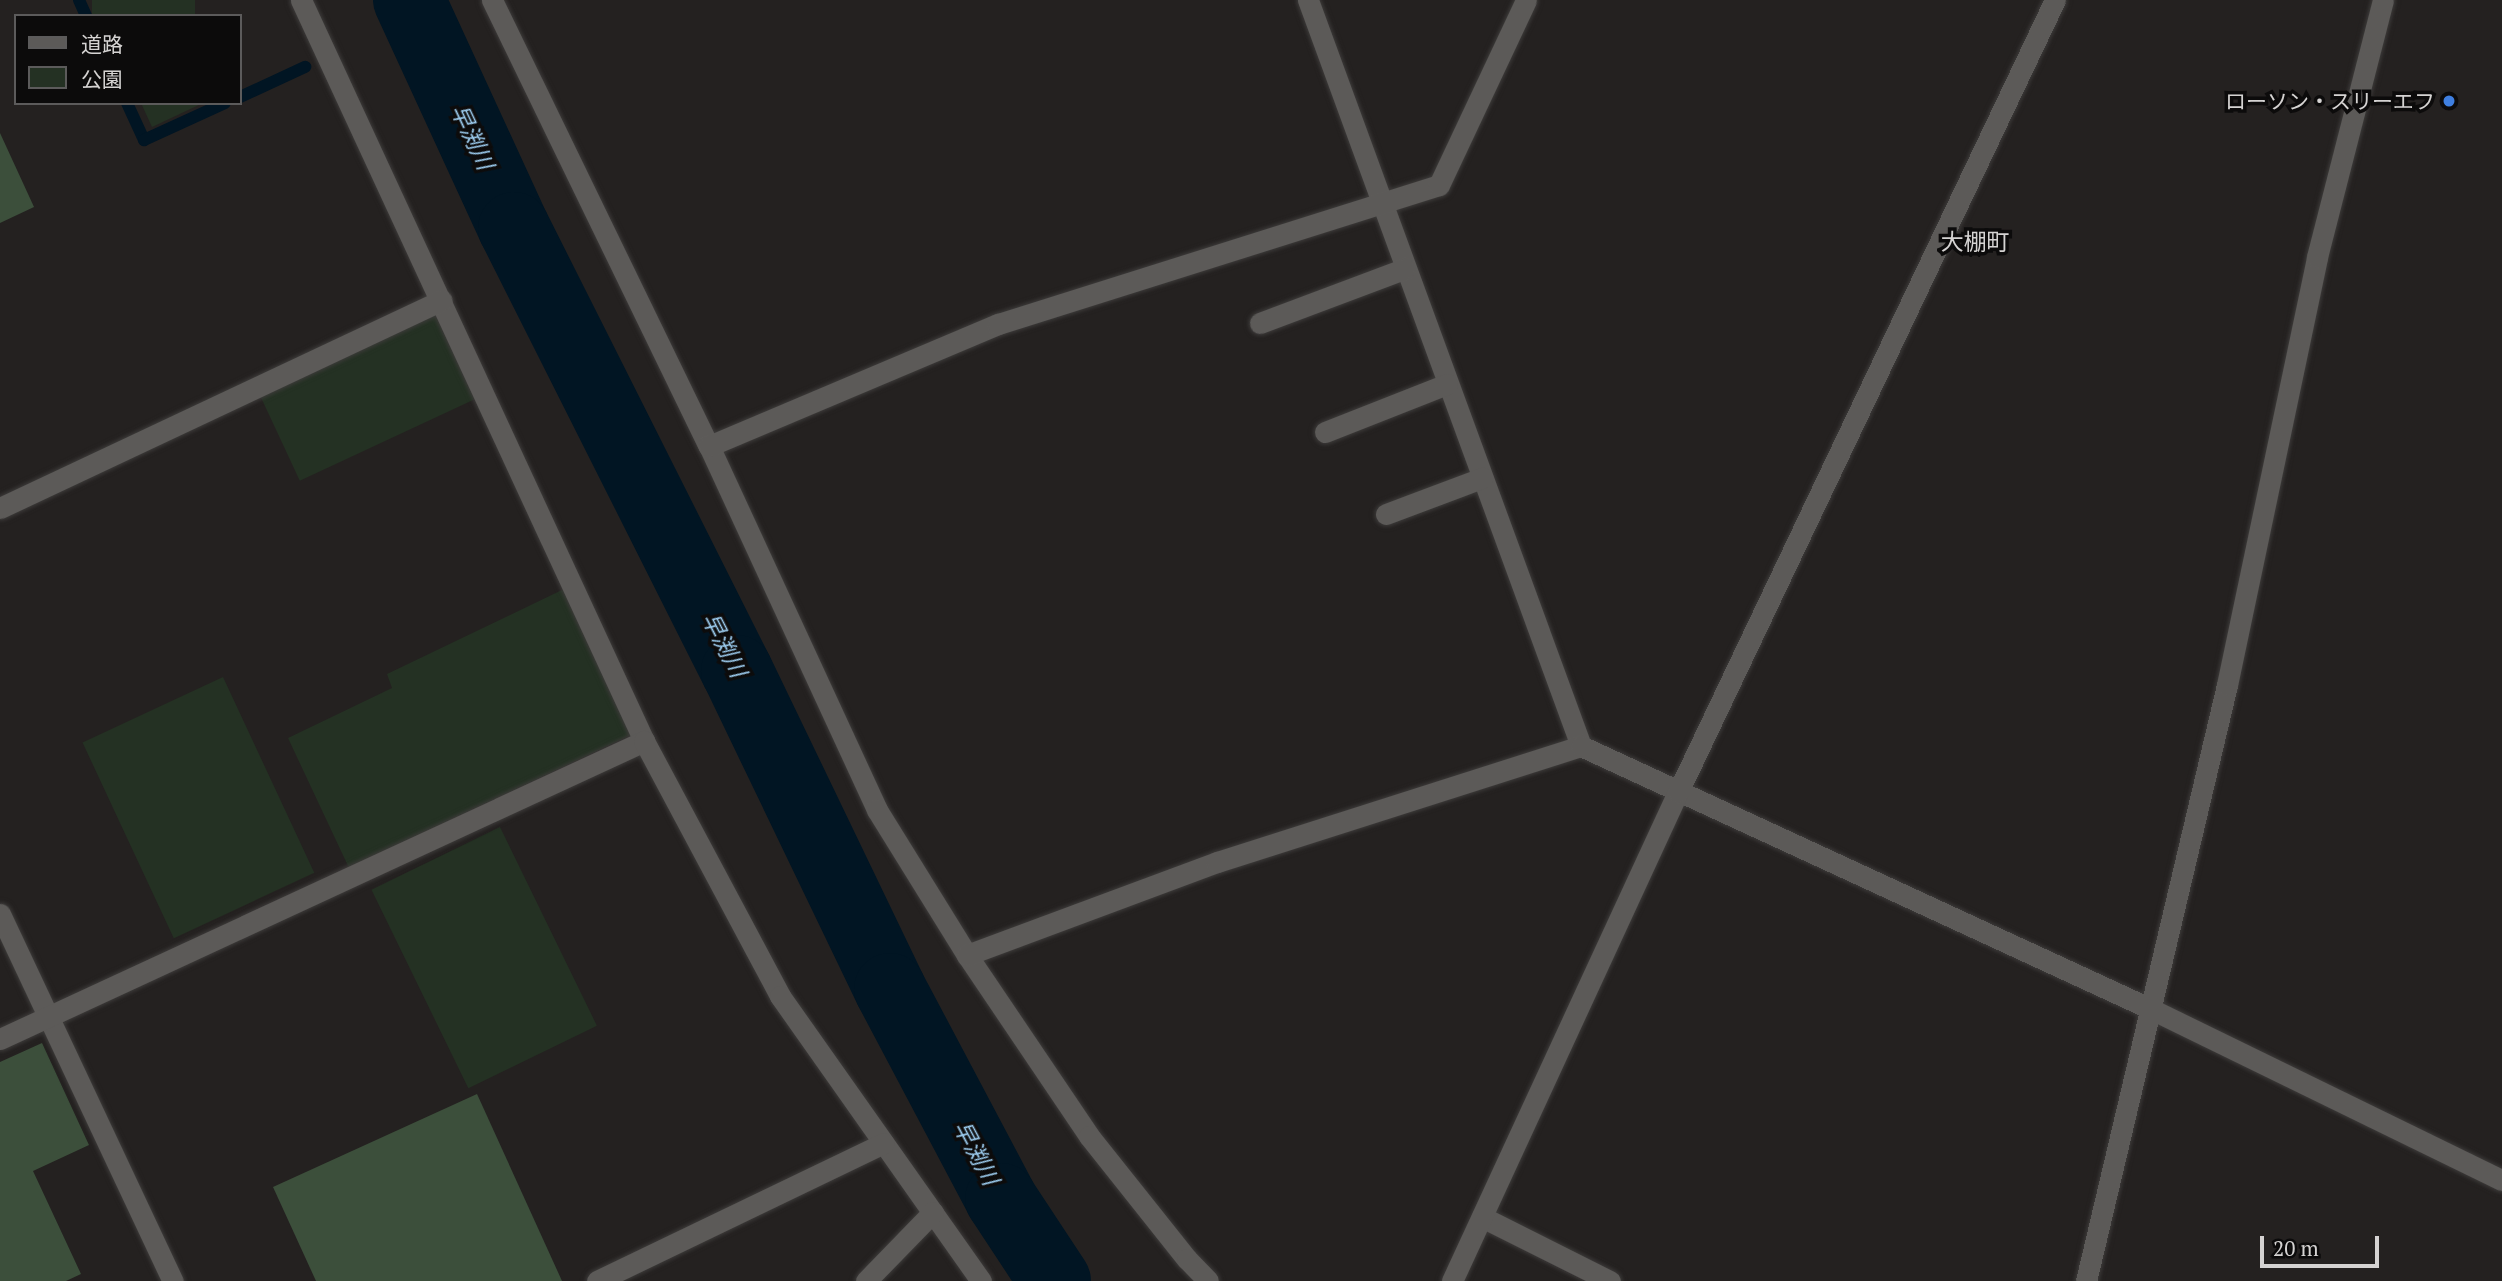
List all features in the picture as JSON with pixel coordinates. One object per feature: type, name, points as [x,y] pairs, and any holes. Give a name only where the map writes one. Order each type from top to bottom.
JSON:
[{"type":"street","points":[[301,0],[644,741],[780,996],[981,1281]]},
{"type":"street","points":[[492,0],[709,446],[877,810],[967,956],[1088,1136],[1186,1259],[1208,1281]]},
{"type":"street","points":[[1308,0],[1404,269],[1581,746]]},
{"type":"street","points":[[709,446],[998,324],[1439,185],[1526,0]]},
{"type":"street","points":[[1452,1281],[1678,792],[2055,0]]},
{"type":"street","points":[[2086,1281],[2227,685],[2317,257],[2383,0]]},
{"type":"street","points":[[1260,323],[1404,269]]},
{"type":"street","points":[[0,508],[442,300]]},
{"type":"street","points":[[1325,432],[1447,384]]},
{"type":"street","points":[[1386,514],[1482,478]]},
{"type":"street","points":[[0,1038],[644,741]]},
{"type":"street","points":[[967,956],[1217,862],[1581,746],[2151,1009],[2502,1180]]},
{"type":"street","points":[[0,914],[173,1281]]},
{"type":"street","points":[[597,1281],[884,1143]]},
{"type":"street","points":[[866,1281],[933,1212]]},
{"type":"street","points":[[1482,1217],[1610,1281]]},
{"type":"green space","points":[[92,0],[195,0],[195,14],[92,14]]},
{"type":"green space","points":[[142,105],[199,105],[152,127]]},
{"type":"green space","points":[[0,133],[34,207],[0,223]]},
{"type":"green space","points":[[435,314],[475,399],[300,481],[260,396]]},
{"type":"green space","points":[[564,589],[633,734],[349,868],[288,738],[392,688],[387,674]]},
{"type":"green space","points":[[223,677],[314,873],[174,938],[83,743]]},
{"type":"green space","points":[[500,827],[597,1026],[468,1088],[371,890]]},
{"type":"green space","points":[[42,1043],[89,1145],[33,1171],[81,1274],[66,1281],[0,1281],[0,1062]]},
{"type":"green space","points":[[477,1094],[562,1281],[316,1281],[273,1187]]},
{"type":"waterway","points":[[79,0],[85,14]]},
{"type":"waterway","name":"早渕川","points":[[409,0],[514,228],[737,671],[890,989],[1001,1199],[1055,1281]]},
{"type":"waterway","points":[[242,96],[305,67]]},
{"type":"waterway","points":[[128,105],[144,140],[221,105]]},
{"type":"place","name":"ローソン・スリーエフ","points":[[2449,101]]},
{"type":"district","name":"大棚町","points":[[1975,242]]}]
